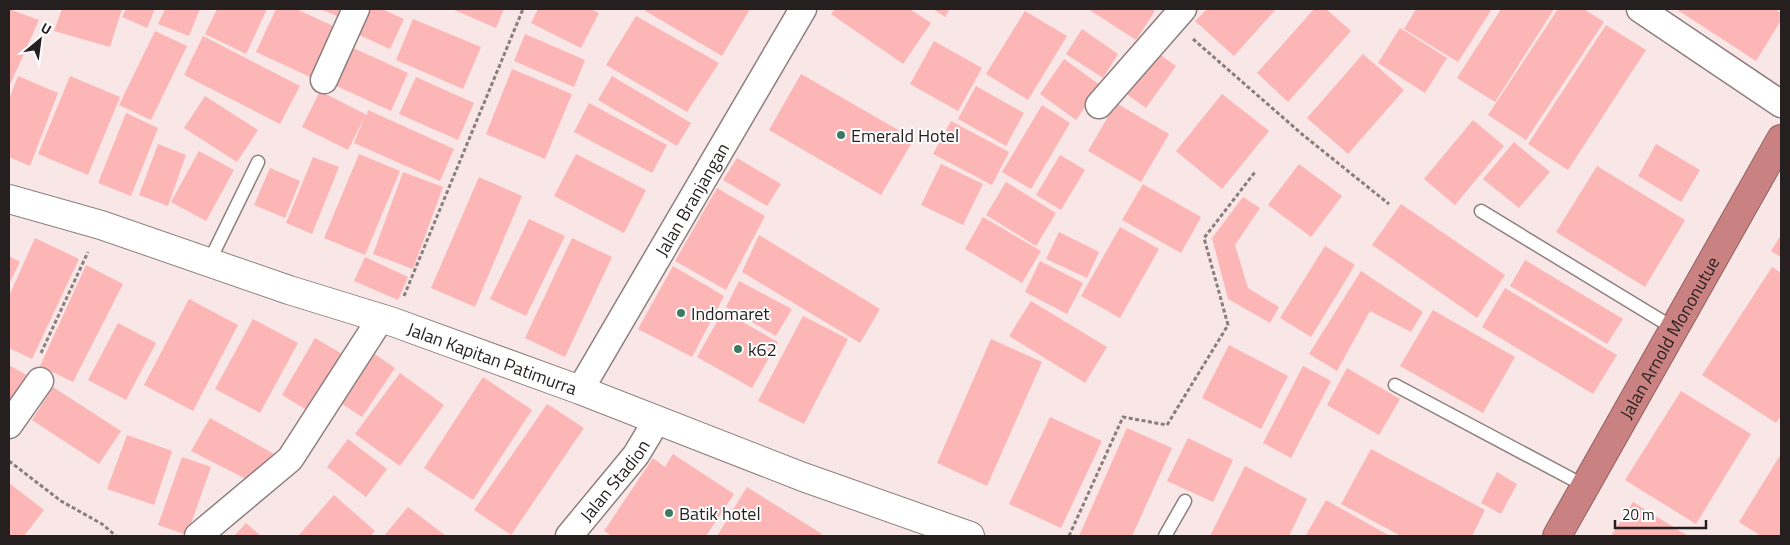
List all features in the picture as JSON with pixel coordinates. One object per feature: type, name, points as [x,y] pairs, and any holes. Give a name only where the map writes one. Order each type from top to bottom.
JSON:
[{"type":"highway","name":"Jalan Arnold Mononutue","points":[[1557,536],[1781,139]]},
{"type":"street","points":[[324,80],[356,9]]},
{"type":"street","name":"Jalan Branjangan","points":[[580,390],[803,9]]},
{"type":"street","points":[[1640,9],[1781,104]]},
{"type":"street","points":[[1100,105],[1177,15]]},
{"type":"street","name":"Jalan Kapitan Patimurra","points":[[9,199],[101,224],[209,262],[387,320],[580,390],[803,477],[970,536]]},
{"type":"street","points":[[198,536],[290,458],[387,320]]},
{"type":"street","points":[[9,425],[40,381]]},
{"type":"street","name":"Jalan Stadion","points":[[569,536],[636,455],[657,420]]},
{"type":"lane","points":[[209,262],[258,162]]},
{"type":"lane","points":[[1481,211],[1675,329]]},
{"type":"lane","points":[[1396,385],[1585,486]]},
{"type":"lane","points":[[1165,536],[1185,501]]},
{"type":"path","points":[[387,320],[522,9]]},
{"type":"path","points":[[1177,15],[1303,135],[1389,204]]},
{"type":"path","points":[[1070,536],[1123,417],[1167,425],[1228,325],[1204,238],[1255,172]]},
{"type":"path","points":[[40,381],[32,374],[101,224]]},
{"type":"path","points":[[9,461],[61,500],[102,524],[116,536]]},
{"type":"building","points":[[9,9],[39,20],[9,87]]},
{"type":"building","points":[[62,9],[122,9],[110,47],[54,31]]},
{"type":"building","points":[[126,9],[155,9],[147,28],[122,17]]},
{"type":"building","points":[[165,9],[200,9],[189,36],[158,24]]},
{"type":"building","points":[[217,9],[267,9],[246,54],[205,34]]},
{"type":"building","points":[[276,9],[296,9],[333,26],[310,77],[256,52]]},
{"type":"building","points":[[320,9],[340,9],[337,16]]},
{"type":"building","points":[[357,9],[382,9],[404,19],[390,49],[348,30]]},
{"type":"building","points":[[455,9],[504,9],[496,28]]},
{"type":"building","points":[[538,9],[591,9],[599,13],[581,48],[531,23]]},
{"type":"building","points":[[642,9],[750,9],[722,56]]},
{"type":"building","points":[[835,9],[910,9],[931,23],[903,64],[831,14]]},
{"type":"building","points":[[933,9],[950,9],[945,17]]},
{"type":"building","points":[[1088,9],[1152,9],[1155,11],[1136,40]]},
{"type":"building","points":[[1207,9],[1276,9],[1234,56],[1195,21]]},
{"type":"building","points":[[1314,9],[1326,9],[1351,31],[1288,102],[1257,73]]},
{"type":"building","points":[[1416,9],[1492,9],[1458,62],[1404,29]]},
{"type":"building","points":[[1501,9],[1554,9],[1495,102],[1457,78]]},
{"type":"building","points":[[1558,9],[1584,9],[1604,22],[1526,140],[1488,115]]},
{"type":"building","points":[[1676,9],[1775,9],[1781,13],[1781,20],[1756,61]]},
{"type":"building","points":[[1025,11],[1067,36],[1028,100],[986,74]]},
{"type":"building","points":[[636,16],[719,63],[687,112],[606,65]]},
{"type":"building","points":[[413,19],[481,47],[463,89],[396,60]]},
{"type":"building","points":[[1606,25],[1646,50],[1568,170],[1528,144]]},
{"type":"building","points":[[1400,28],[1447,58],[1425,93],[1378,63]]},
{"type":"building","points":[[1082,29],[1118,54],[1103,78],[1066,54]]},
{"type":"building","points":[[155,31],[187,46],[151,120],[119,105]]},
{"type":"building","points":[[525,34],[585,60],[574,87],[514,61]]},
{"type":"building","points":[[203,36],[300,86],[280,124],[184,75]]},
{"type":"building","points":[[934,41],[982,68],[958,111],[910,84]]},
{"type":"building","points":[[349,46],[408,73],[391,111],[332,84]]},
{"type":"building","points":[[1152,49],[1176,66],[1146,108],[1122,91]]},
{"type":"building","points":[[1363,54],[1404,90],[1348,154],[1307,118]]},
{"type":"building","points":[[1064,59],[1100,85],[1076,120],[1040,94]]},
{"type":"building","points":[[512,69],[572,94],[545,159],[486,134]]},
{"type":"building","name":"Emerald Hotel","points":[[801,74],[914,139],[881,195],[769,130]]},
{"type":"building","points":[[18,76],[58,93],[30,166],[9,157],[9,99]]},
{"type":"building","points":[[70,76],[120,97],[88,175],[38,154]]},
{"type":"building","points":[[612,76],[691,123],[677,146],[598,100]]},
{"type":"building","points":[[416,77],[474,103],[458,140],[399,114]]},
{"type":"building","points":[[976,86],[1024,113],[1006,146],[958,119]]},
{"type":"building","points":[[320,91],[367,115],[368,110],[454,149],[440,181],[354,143],[365,116],[348,150],[302,127]]},
{"type":"building","points":[[1222,94],[1269,131],[1222,189],[1176,151]]},
{"type":"building","points":[[205,96],[258,130],[237,162],[184,128]]},
{"type":"building","points":[[589,103],[667,145],[652,173],[574,132]]},
{"type":"building","points":[[1116,103],[1169,134],[1141,182],[1088,151]]},
{"type":"building","points":[[1042,105],[1070,123],[1031,189],[1002,172]]},
{"type":"building","points":[[126,113],[158,128],[131,196],[98,183]]},
{"type":"building","points":[[1473,120],[1504,146],[1455,205],[1424,179]]},
{"type":"building","points":[[951,121],[1009,152],[992,185],[933,154]]},
{"type":"building","points":[[1514,142],[1550,172],[1519,208],[1483,179]]},
{"type":"building","points":[[158,144],[186,155],[168,206],[139,195]]},
{"type":"building","points":[[1656,144],[1700,170],[1681,202],[1638,176]]},
{"type":"building","points":[[199,151],[234,170],[206,221],[171,202]]},
{"type":"building","points":[[359,154],[400,171],[365,255],[324,238]]},
{"type":"building","points":[[576,154],[646,190],[624,233],[554,196]]},
{"type":"building","points":[[1060,155],[1085,170],[1061,210],[1036,195]]},
{"type":"building","points":[[313,157],[339,167],[312,234],[286,223]]},
{"type":"building","points":[[737,158],[781,184],[767,206],[723,180]]},
{"type":"building","points":[[941,164],[983,184],[963,225],[921,205]]},
{"type":"building","points":[[1299,164],[1342,196],[1311,237],[1268,205]]},
{"type":"building","points":[[1597,166],[1685,220],[1645,287],[1556,232]]},
{"type":"building","points":[[270,168],[300,181],[285,218],[254,205]]},
{"type":"building","points":[[403,172],[443,187],[413,269],[373,254]]},
{"type":"building","points":[[479,177],[522,196],[475,307],[431,288]]},
{"type":"building","points":[[1006,182],[1056,213],[1036,246],[986,215]]},
{"type":"building","points":[[1143,184],[1201,217],[1181,253],[1122,220]]},
{"type":"building","points":[[717,188],[765,216],[726,290],[675,261]]},
{"type":"building","points":[[1243,197],[1260,208],[1235,245],[1248,288],[1279,307],[1270,323],[1228,299],[1212,238]]},
{"type":"building","points":[[1401,204],[1505,275],[1477,318],[1372,245]]},
{"type":"building","points":[[983,217],[1041,251],[1022,283],[965,249]]},
{"type":"building","points":[[529,219],[565,236],[526,316],[490,299]]},
{"type":"building","points":[[1120,227],[1159,249],[1120,318],[1081,296]]},
{"type":"building","points":[[1059,232],[1099,252],[1087,278],[1046,259]]},
{"type":"building","points":[[759,235],[880,309],[860,343],[742,272]]},
{"type":"building","points":[[1781,235],[1781,257],[1771,251]]},
{"type":"building","points":[[35,238],[79,259],[32,359],[9,348],[9,296]]},
{"type":"building","points":[[572,238],[612,257],[565,357],[525,338]]},
{"type":"building","points":[[1325,246],[1355,265],[1311,337],[1280,318]]},
{"type":"building","points":[[9,256],[20,262],[9,284]]},
{"type":"building","points":[[365,257],[408,277],[398,300],[354,281]]},
{"type":"building","points":[[1525,260],[1623,319],[1607,344],[1510,286]]},
{"type":"building","points":[[1040,261],[1083,283],[1067,314],[1025,292]]},
{"type":"building","points":[[86,265],[123,284],[73,382],[40,366]]},
{"type":"building","name":"Indomaret","points":[[673,266],[724,296],[692,357],[638,329]]},
{"type":"building","points":[[1772,267],[1781,273],[1781,416],[1776,423],[1702,375]]},
{"type":"building","points":[[1361,271],[1423,312],[1411,332],[1370,311],[1337,371],[1309,354]]},
{"type":"building","points":[[739,281],[792,309],[776,336],[726,307]]},
{"type":"building","points":[[1505,288],[1617,355],[1593,394],[1482,327]]},
{"type":"building","points":[[189,299],[238,325],[193,411],[144,385]]},
{"type":"building","points":[[1031,301],[1107,347],[1085,383],[1009,336]]},
{"type":"building","points":[[1433,310],[1515,357],[1483,413],[1400,366]]},
{"type":"building","name":"k62","points":[[723,311],[778,342],[752,388],[697,357]]},
{"type":"building","points":[[803,316],[848,339],[804,424],[758,401]]},
{"type":"building","points":[[253,319],[298,343],[260,413],[215,389]]},
{"type":"building","points":[[118,323],[156,343],[126,400],[88,380]]},
{"type":"building","points":[[315,338],[344,355],[310,412],[282,395]]},
{"type":"building","points":[[991,339],[1042,362],[987,486],[937,463]]},
{"type":"building","points":[[1229,345],[1288,376],[1261,429],[1202,398]]},
{"type":"building","points":[[369,350],[395,368],[362,417],[336,400]]},
{"type":"building","points":[[9,365],[30,377],[9,406]]},
{"type":"building","points":[[1303,366],[1331,381],[1291,458],[1263,443]]},
{"type":"building","points":[[1347,368],[1400,399],[1379,435],[1327,405]]},
{"type":"building","points":[[400,373],[444,405],[400,466],[355,434]]},
{"type":"building","points":[[483,377],[532,410],[473,500],[424,468]]},
{"type":"building","points":[[53,387],[121,431],[99,464],[32,420]]},
{"type":"building","points":[[1681,391],[1751,434],[1696,524],[1625,480]]},
{"type":"building","points":[[547,404],[584,428],[511,535],[474,510]]},
{"type":"building","points":[[1050,417],[1102,441],[1061,528],[1009,504]]},
{"type":"building","points":[[210,418],[276,455],[246,479],[191,451]]},
{"type":"building","points":[[1127,428],[1172,448],[1132,536],[1079,536]]},
{"type":"building","points":[[127,435],[172,451],[154,505],[107,489]]},
{"type":"building","points":[[1188,438],[1233,460],[1213,502],[1167,481]]},
{"type":"building","points":[[348,439],[387,469],[366,497],[327,467]]},
{"type":"building","points":[[1371,449],[1485,510],[1472,536],[1401,536],[1341,504]]},
{"type":"building","name":"Batik hotel","points":[[673,454],[734,494],[706,536],[612,536],[604,531],[653,458],[665,467]]},
{"type":"building","points":[[1781,454],[1781,536],[1761,536],[1739,522]]},
{"type":"building","points":[[182,457],[211,467],[187,535],[158,525]]},
{"type":"building","points":[[1245,466],[1307,499],[1289,536],[1210,536]]},
{"type":"building","points":[[1497,472],[1517,484],[1501,514],[1481,503]]},
{"type":"building","points":[[9,483],[44,510],[24,536],[9,536]]},
{"type":"building","points":[[747,487],[822,534],[820,536],[717,536]]},
{"type":"building","points":[[334,495],[375,531],[371,536],[298,536]]},
{"type":"building","points":[[1326,500],[1390,536],[1306,535]]},
{"type":"building","points":[[1633,502],[1688,536],[1611,536]]},
{"type":"building","points":[[408,507],[446,536],[384,536]]},
{"type":"building","points":[[246,523],[261,536],[234,536]]},
{"type":"place","name":"Emerald Hotel","points":[[841,135]]},
{"type":"place","name":"Indomaret","points":[[681,313]]},
{"type":"place","name":"k62","points":[[738,349]]},
{"type":"place","name":"Batik hotel","points":[[669,513]]}]
